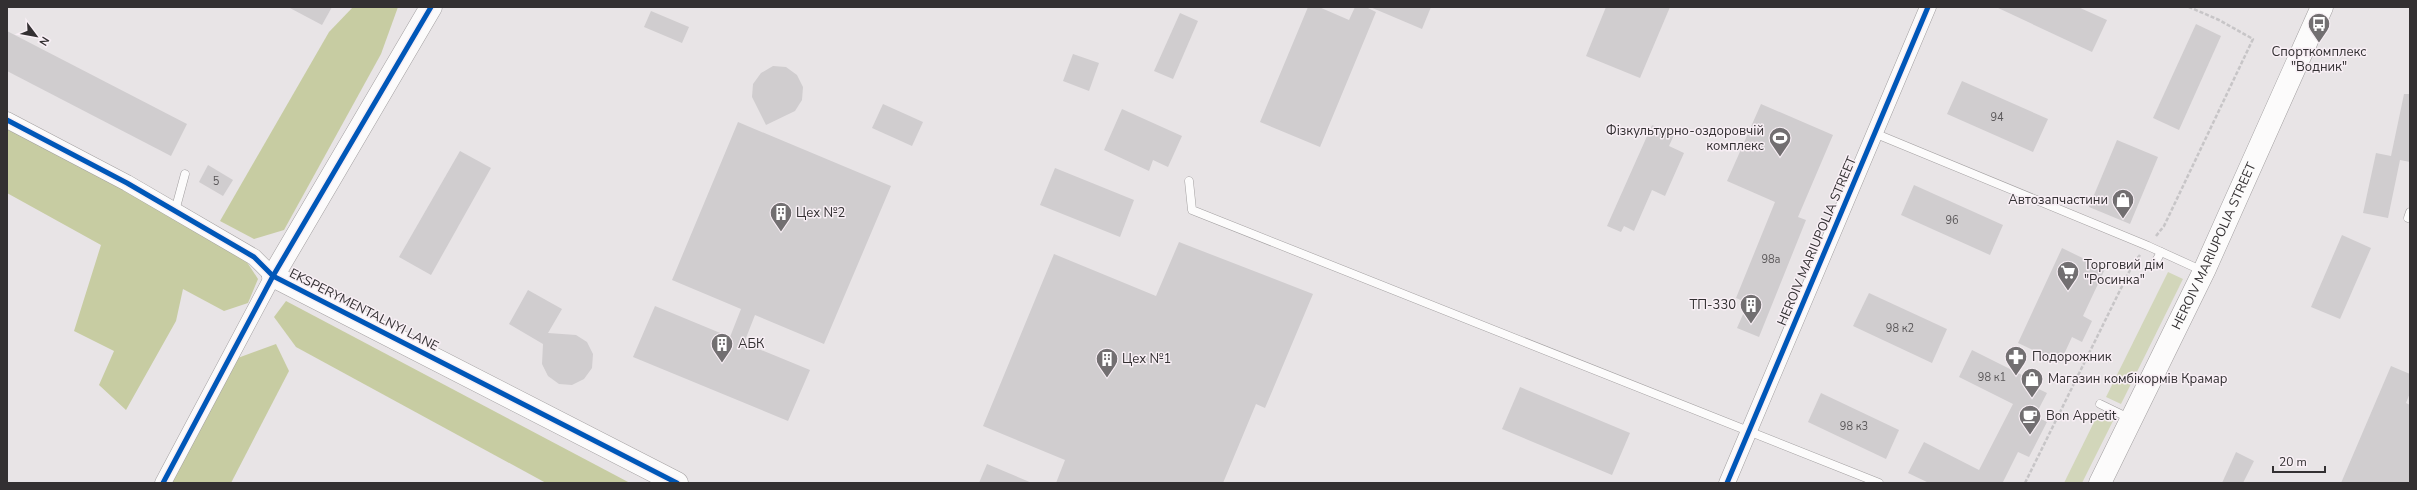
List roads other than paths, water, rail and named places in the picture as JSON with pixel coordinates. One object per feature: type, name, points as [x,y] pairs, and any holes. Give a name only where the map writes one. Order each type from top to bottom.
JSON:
[{"type":"street","points":[[163,483],[273,276],[431,7]]},
{"type":"street","name":"HEROIV MARIUPOLIA STREET","points":[[1727,483],[1928,7]]},
{"type":"street","name":"HEROIV MARIUPOLIA STREET","points":[[2103,482],[2131,419],[2204,271],[2322,7]]},
{"type":"street","name":"EKSPERYMENTALNYI LANE","points":[[7,120],[127,183],[254,257],[273,276],[677,483]]},
{"type":"lane","points":[[1874,133],[2148,246],[2204,271]]},
{"type":"lane","points":[[175,211],[185,174]]},
{"type":"lane","points":[[1189,181],[1192,210],[1879,483]]},
{"type":"lane","points":[[2154,265],[2161,252]]},
{"type":"lane","points":[[2100,404],[2131,419]]},
{"type":"place","name":"Спорткомплекс \"Водник\"","points":[[2319,44]]},
{"type":"place","name":"Фізкультурно-оздоровчій комплекс","points":[[1780,158]]},
{"type":"place","name":"Автозапчастини","points":[[2123,220]]},
{"type":"place","name":"Цех №2","points":[[781,232]]},
{"type":"place","name":"Торговий дім \"Росинка\"","points":[[2068,292]]},
{"type":"place","name":"ТП-330","points":[[1751,324]]},
{"type":"place","name":"АБК","points":[[722,364]]},
{"type":"place","name":"Подорожник","points":[[2016,376]]},
{"type":"place","name":"Цех №1","points":[[1107,378]]},
{"type":"place","name":"Магазин комбікормів Крамар","points":[[2032,398]]},
{"type":"place","name":"Bon Appetit","points":[[2030,436]]}]
